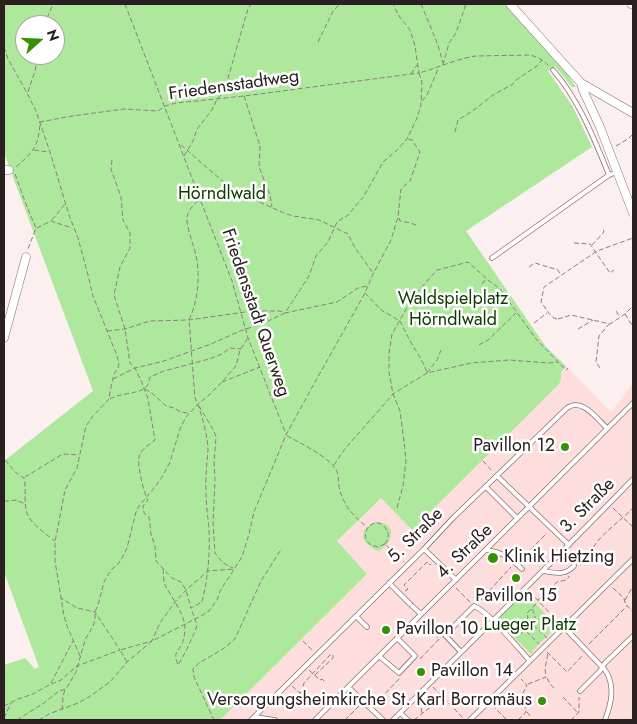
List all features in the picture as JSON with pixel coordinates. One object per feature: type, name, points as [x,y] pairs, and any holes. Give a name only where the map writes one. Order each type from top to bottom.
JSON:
[{"type":"street","points":[[510,4],[582,86],[600,127],[613,174],[633,213]]},
{"type":"street","points":[[582,86],[633,113]]},
{"type":"street","points":[[4,338],[26,257]]},
{"type":"lane","points":[[492,258],[613,174],[570,91],[553,70]]},
{"type":"lane","points":[[570,91],[582,86]]},
{"type":"lane","name":"4. Straße","points":[[315,720],[633,403]]},
{"type":"lane","name":"5. Straße","points":[[252,719],[570,406],[577,404],[585,408],[607,428]]},
{"type":"lane","points":[[497,476],[569,545]]},
{"type":"lane","name":"3. Straße","points":[[393,720],[633,479]]},
{"type":"lane","points":[[486,487],[517,518]]},
{"type":"lane","points":[[424,549],[456,580]]},
{"type":"lane","points":[[486,550],[503,554],[522,569]]},
{"type":"lane","points":[[543,571],[562,574],[571,570],[574,566],[574,560],[570,556],[561,553]]},
{"type":"lane","points":[[470,720],[633,560]]},
{"type":"lane","points":[[389,583],[419,616]]},
{"type":"lane","points":[[461,652],[445,635],[474,606],[480,608],[530,661]]},
{"type":"lane","points":[[356,616],[367,627]]},
{"type":"lane","points":[[564,628],[607,672],[612,685],[611,699],[605,720]]},
{"type":"lane","points":[[580,691],[600,671],[602,666],[633,636]]},
{"type":"lane","points":[[379,656],[399,673],[416,656],[397,638]]},
{"type":"lane","points":[[348,686],[383,720]]},
{"type":"lane","points":[[400,713],[408,720]]},
{"type":"lane","points":[[252,719],[275,720]]},
{"type":"path","name":"Friedensstadt Querweg","points":[[125,4],[232,281],[248,338],[286,435]]},
{"type":"path","points":[[184,156],[193,141],[197,129],[212,110],[217,99],[224,92],[251,4]]},
{"type":"path","points":[[318,42],[333,11],[340,4]]},
{"type":"path","points":[[285,313],[309,276],[316,256],[328,242],[337,222],[348,215],[364,196],[383,162],[407,139],[418,118],[422,82],[415,46],[410,30],[399,16],[393,4]]},
{"type":"path","points":[[420,4],[438,45],[443,66]]},
{"type":"path","points":[[443,66],[449,43],[456,33],[466,4]]},
{"type":"path","points":[[4,47],[8,59],[27,93],[40,122],[74,228],[88,275],[92,296],[116,353],[118,368],[114,374],[109,400]]},
{"type":"path","name":"Friedensstadtweg","points":[[40,122],[124,109],[158,111],[165,106],[176,103],[410,75],[476,56],[530,55],[542,60]]},
{"type":"path","points":[[455,132],[458,120],[474,110],[493,94],[513,84],[542,60],[553,70]]},
{"type":"path","points":[[27,93],[36,65]]},
{"type":"path","points":[[410,75],[418,65]]},
{"type":"path","points":[[421,102],[427,95],[438,68]]},
{"type":"path","points":[[244,96],[260,146],[259,167],[270,195],[272,208]]},
{"type":"path","points":[[26,257],[36,228],[9,170],[28,157],[34,150],[39,134],[40,122]]},
{"type":"path","points":[[613,147],[633,134]]},
{"type":"path","points":[[4,706],[61,680],[77,666],[120,650],[152,641],[209,611],[217,600],[220,591],[242,557],[254,512],[286,435],[365,293],[391,240],[398,217],[401,190],[410,181],[420,152],[412,140],[407,139]]},
{"type":"path","points":[[180,144],[227,185],[272,208],[293,216],[319,220],[348,234],[373,274]]},
{"type":"path","points":[[34,150],[50,152]]},
{"type":"path","points":[[112,160],[110,169],[121,197],[123,220],[130,233],[130,248],[120,267],[114,295],[126,329],[130,363],[135,368],[148,399],[155,440],[139,456],[139,464],[148,500],[143,506],[144,513],[149,517],[156,561],[164,568],[172,578],[180,582],[186,590],[197,625],[178,665],[176,653],[182,643],[184,625],[166,586],[164,568]]},
{"type":"path","points":[[197,192],[197,202],[192,206],[186,218],[198,267],[198,290],[189,320],[195,398],[216,437],[213,523],[216,554],[223,563],[234,569]]},
{"type":"path","points":[[36,228],[51,220],[65,203]]},
{"type":"path","points":[[398,217],[400,221],[418,226]]},
{"type":"path","points":[[51,220],[74,228]]},
{"type":"path","points":[[591,245],[604,232],[603,229]]},
{"type":"path","points":[[610,324],[571,315],[556,320],[542,302],[543,290],[544,287],[596,252],[633,238]]},
{"type":"path","points":[[574,243],[587,243],[591,245],[610,273],[614,270]]},
{"type":"path","points":[[396,508],[404,486],[406,461],[400,411],[393,394],[389,372],[392,334],[413,297],[437,270],[468,262],[500,289],[536,339],[566,370],[568,368]]},
{"type":"path","points":[[529,267],[535,263],[558,270],[562,275]]},
{"type":"path","points":[[482,284],[488,280]]},
{"type":"path","points":[[113,379],[135,368],[164,361],[211,344],[285,313],[338,302],[358,288],[368,286]]},
{"type":"path","points":[[365,293],[381,310],[400,321],[427,373]]},
{"type":"path","points":[[600,368],[596,362],[599,336],[610,324],[633,306]]},
{"type":"path","points":[[107,331],[126,329],[150,321],[189,320],[267,310],[285,313]]},
{"type":"path","points":[[616,311],[620,317]]},
{"type":"path","points":[[479,345],[488,340],[516,312]]},
{"type":"path","points":[[534,323],[548,312]]},
{"type":"path","points":[[625,314],[633,327]]},
{"type":"path","points":[[578,329],[593,320]]},
{"type":"path","points":[[62,710],[63,697],[76,672],[85,640],[95,620],[94,612],[98,605],[104,582],[111,570],[119,563],[127,548],[139,506],[162,477],[170,462],[180,429],[189,413],[236,366],[241,349],[248,338]]},
{"type":"path","points":[[80,656],[64,616],[55,562],[64,490],[77,468],[86,426],[109,400],[115,396],[144,389],[150,377],[164,370],[222,354],[230,348],[241,349]]},
{"type":"path","points":[[427,373],[437,360],[440,350]]},
{"type":"path","points":[[334,465],[344,450],[393,394],[427,373],[471,363],[509,360],[558,362]]},
{"type":"path","points":[[221,383],[260,367]]},
{"type":"path","points":[[144,389],[153,394],[166,406],[180,412],[189,413]]},
{"type":"path","points":[[191,608],[202,602],[209,562],[209,529],[205,491],[208,447],[198,404]]},
{"type":"path","points":[[286,435],[334,465],[338,472],[342,497],[347,507],[355,518],[367,527]]},
{"type":"path","points":[[24,478],[63,454],[80,456]]},
{"type":"path","points":[[5,460],[15,472],[24,478],[26,483],[27,514],[31,520],[56,542]]},
{"type":"path","points":[[483,461],[497,476]]},
{"type":"path","points":[[4,501],[16,500],[26,505]]},
{"type":"path","points":[[609,504],[633,527]]},
{"type":"path","points":[[574,566],[582,564],[595,544],[633,508]]},
{"type":"path","points":[[377,523],[384,526],[388,532],[385,544],[378,547],[370,544],[366,538],[367,527],[377,523]]},
{"type":"path","points":[[452,584],[474,606],[551,528]]},
{"type":"path","points":[[385,544],[407,565]]},
{"type":"path","points":[[215,720],[194,677],[193,669],[199,663],[235,640],[261,581],[282,548]]},
{"type":"path","points":[[401,595],[408,589],[404,585],[427,562],[430,565],[436,560]]},
{"type":"path","points":[[39,720],[48,714],[62,710],[89,697],[110,682],[127,662],[152,641],[160,623],[175,602],[208,571],[234,569]]},
{"type":"path","points":[[550,641],[528,620],[527,613],[557,582],[566,580],[569,576],[567,572]]},
{"type":"path","points":[[609,584],[624,598],[625,603],[633,612]]},
{"type":"path","points":[[624,601],[633,586]]},
{"type":"path","points":[[526,588],[564,628]]},
{"type":"path","points":[[60,598],[77,608],[94,612],[127,662]]},
{"type":"path","points":[[521,626],[568,672],[627,606]]},
{"type":"path","points":[[532,608],[535,616],[533,625]]},
{"type":"path","points":[[419,616],[439,639]]},
{"type":"path","points":[[506,635],[516,625],[526,624],[528,620]]},
{"type":"path","points":[[511,630],[518,633],[526,631]]},
{"type":"path","points":[[416,656],[419,660],[445,635]]},
{"type":"path","points":[[51,684],[73,641]]},
{"type":"path","points":[[303,641],[316,655]]},
{"type":"path","points":[[548,653],[546,657],[546,677],[556,690]]},
{"type":"path","points":[[289,682],[300,694],[304,683],[314,675],[333,658],[333,655],[330,655],[314,675]]},
{"type":"path","points":[[308,669],[326,683]]},
{"type":"path","points":[[370,708],[402,676],[399,673]]},
{"type":"path","points":[[517,674],[527,685]]},
{"type":"path","points":[[530,716],[526,712],[522,694],[527,685],[546,677]]},
{"type":"path","points":[[429,684],[466,720]]},
{"type":"path","points":[[17,720],[44,704],[59,691],[66,689]]},
{"type":"path","points":[[571,720],[579,712],[578,700],[580,691]]},
{"type":"path","points":[[414,720],[443,697]]},
{"type":"path","points":[[563,697],[578,713]]},
{"type":"path","points":[[344,720],[364,701]]},
{"type":"path","points":[[422,713],[420,708],[422,703],[426,701],[434,705]]},
{"type":"path","points":[[4,718],[11,702]]},
{"type":"path","points":[[489,702],[507,720]]},
{"type":"path","points":[[518,720],[526,712]]},
{"type":"shaded area","name":"Klinik Hietzing","points":[[566,366],[611,412],[633,383],[633,720],[220,720],[367,574],[337,542],[381,497],[412,530],[561,379],[561,372]]},
{"type":"green space","name":"Hörndlwald","points":[[4,4],[506,4],[563,68],[576,87],[572,87],[555,66],[548,71],[573,107],[592,147],[466,231],[546,347],[566,366],[561,372],[559,384],[412,530],[381,498],[337,541],[367,574],[220,720],[4,720],[4,665],[25,658],[35,669],[39,667],[4,572],[4,461],[93,391],[4,153]]},
{"type":"green space","points":[[376,522],[388,525],[391,534],[388,543],[378,551],[367,544],[363,537],[366,528]]},
{"type":"green space","name":"Lueger Platz","points":[[524,592],[557,626],[533,650],[533,653],[530,653],[501,622],[503,614]]},
{"type":"place","name":"Pavillon 12","points":[[565,447]]},
{"type":"place","name":"Klinik Hietzing","points":[[493,558]]},
{"type":"place","name":"Pavillon 15","points":[[516,578]]},
{"type":"place","name":"Pavillon 10","points":[[386,630]]},
{"type":"place","name":"Pavillon 14","points":[[421,672]]},
{"type":"place","name":"Versorgungsheimkirche St. Karl Borromäus","points":[[542,701]]},
{"type":"park label","name":"Waldspielplatz Hörndlwald","points":[[453,310]]}]
